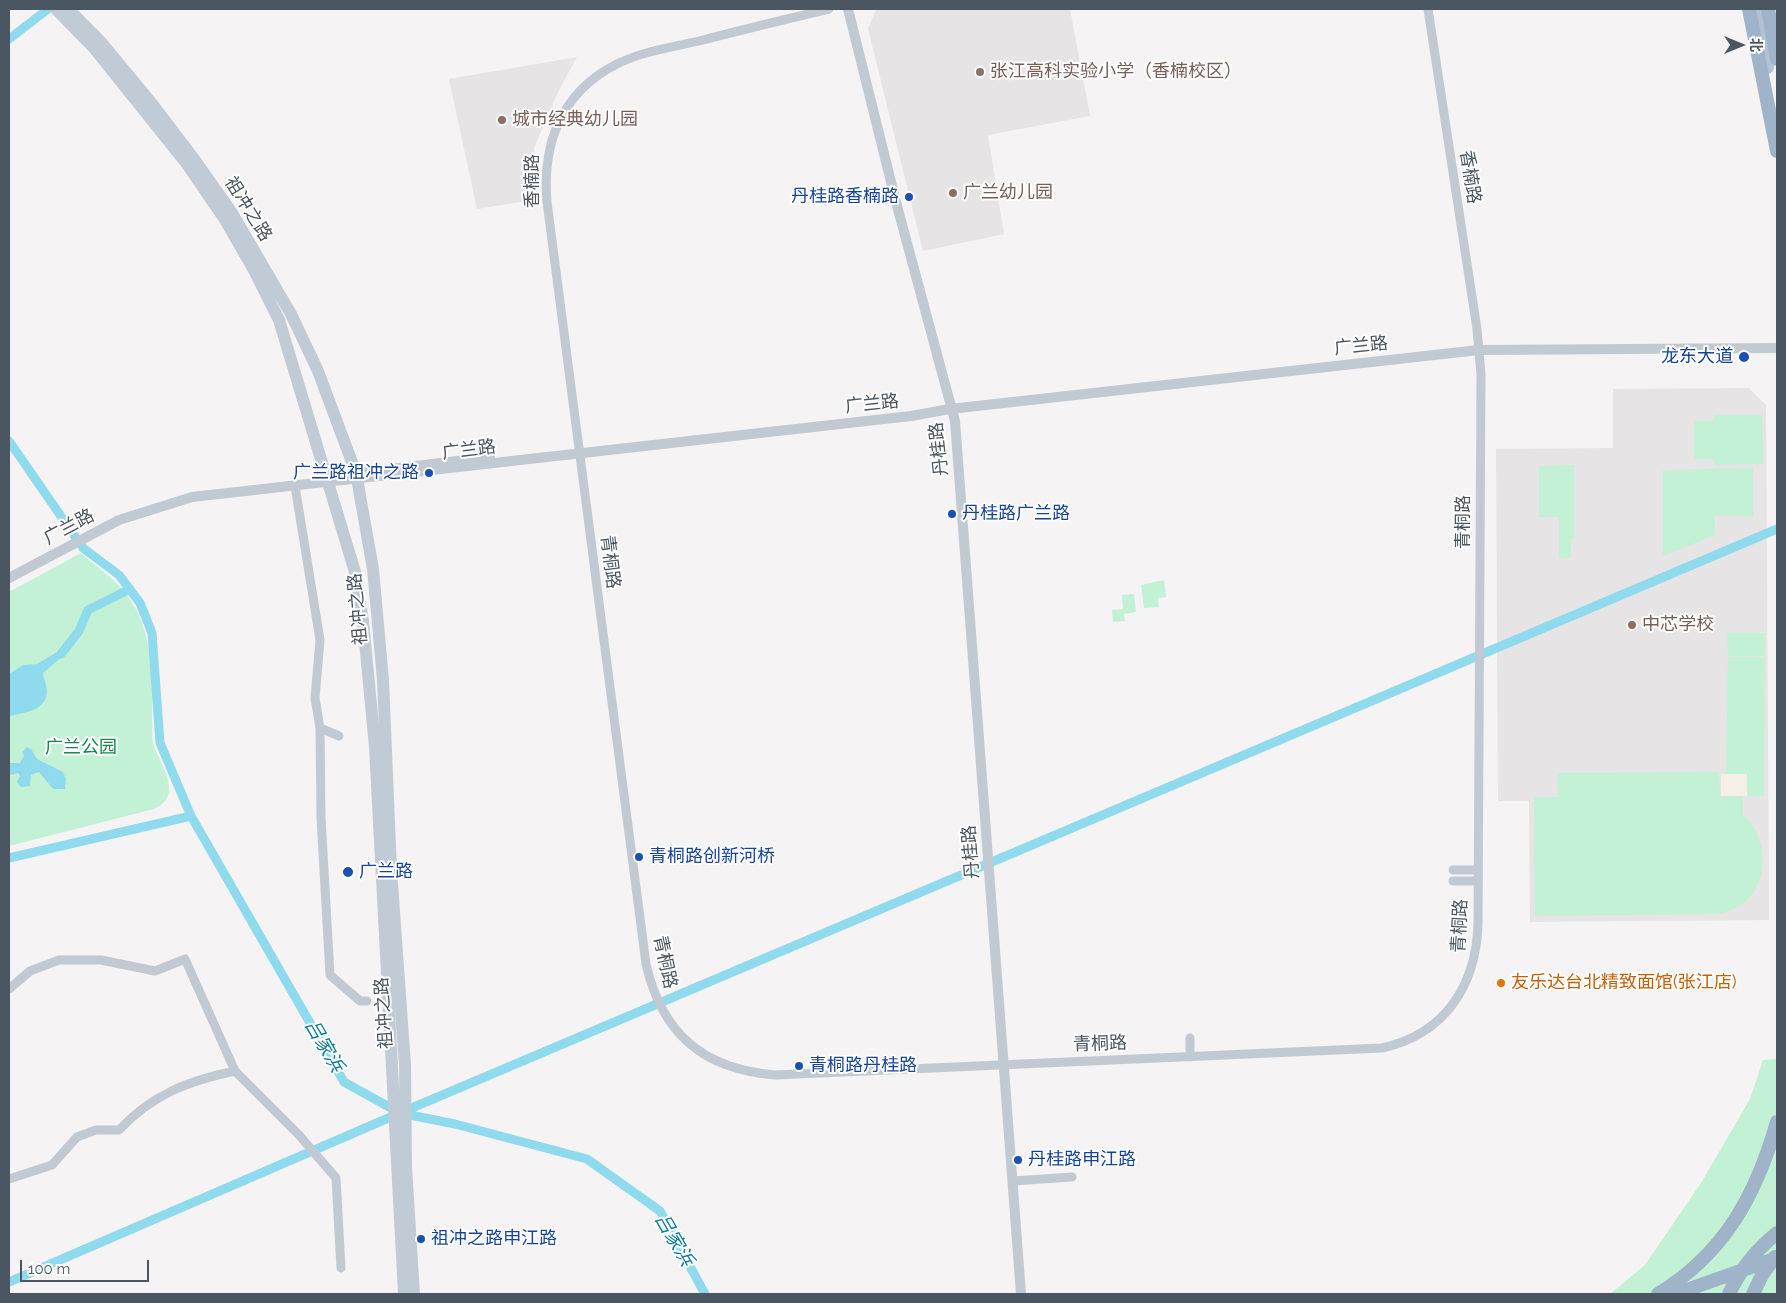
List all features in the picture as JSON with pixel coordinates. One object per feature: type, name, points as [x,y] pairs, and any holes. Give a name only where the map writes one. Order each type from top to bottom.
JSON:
[{"type":"highway","points":[[1749,9],[1777,151]]},
{"type":"highway","points":[[1768,9],[1777,59]]},
{"type":"highway","points":[[1658,1294],[1691,1270],[1717,1244],[1750,1198],[1763,1168],[1777,1122]]},
{"type":"highway","points":[[1729,1294],[1742,1270],[1762,1245],[1777,1233]]},
{"type":"highway","points":[[1675,1294],[1777,1256]]},
{"type":"highway","points":[[1753,1294],[1762,1275],[1777,1256]]},
{"type":"main road","name":"祖冲之路","points":[[56,9],[86,33],[149,100],[194,158],[232,213],[291,314],[321,378],[357,476],[373,569],[383,680],[391,870],[405,1065],[402,1166],[404,1294]]},
{"type":"main road","name":"祖冲之路","points":[[68,9],[187,164],[224,218],[254,270],[279,320],[355,572],[363,621],[375,747],[392,1064],[414,1294]]},
{"type":"main road","points":[[1758,9],[1777,134]]},
{"type":"street","name":"香楠路","points":[[579,451],[545,182],[549,144],[564,112],[574,98],[600,73],[632,58],[829,9]]},
{"type":"street","name":"丹桂路","points":[[848,9],[950,409],[955,420],[987,880],[1021,1294]]},
{"type":"street","name":"香楠路","points":[[1428,9],[1479,350]]},
{"type":"street","name":"广兰路","points":[[91,531],[136,514],[192,497],[579,451],[864,414],[938,406],[950,409],[1479,350],[1777,348]]},
{"type":"street","name":"青桐路","points":[[579,451],[646,964],[651,987],[666,1017],[689,1043],[705,1055],[738,1070],[756,1073],[816,1074],[1382,1048],[1408,1040],[1420,1033],[1449,1009],[1470,975],[1477,950],[1480,638],[1479,350]]},
{"type":"street","name":"广兰路","points":[[9,573],[117,516],[171,497],[220,488],[327,480]]},
{"type":"street","points":[[295,486],[320,640],[315,698],[320,728],[321,818],[330,975],[360,1001],[367,1001]]},
{"type":"street","name":"广兰路","points":[[9,578],[57,549]]},
{"type":"street","points":[[320,728],[339,736]]},
{"type":"street","points":[[1453,870],[1478,870]]},
{"type":"street","points":[[1453,881],[1478,881]]},
{"type":"street","points":[[9,989],[30,971],[59,960],[101,960],[155,971],[185,959],[235,1071],[298,1135],[336,1178],[341,1268]]},
{"type":"street","points":[[1190,1038],[1190,1057]]},
{"type":"street","name":"丹桂路","points":[[1002,1065],[1016,1294]]},
{"type":"street","points":[[9,1179],[52,1165],[77,1137],[96,1130],[119,1130],[134,1114],[163,1094],[201,1078],[235,1071]]},
{"type":"street","points":[[1013,1181],[1072,1177]]},
{"type":"shaded area","name":"张江高科实验小学（香楠校区）","points":[[876,9],[1070,9],[1090,116],[988,135],[1004,234],[923,251],[868,29]]},
{"type":"shaded area","name":"城市经典幼儿园","points":[[577,57],[558,92],[534,148],[539,199],[477,209],[449,79]]},
{"type":"shaded area","name":"中芯学校","points":[[1749,388],[1766,405],[1769,920],[1530,922],[1529,801],[1498,801],[1496,449],[1613,448],[1613,389]]},
{"type":"green space","points":[[1714,415],[1762,415],[1763,464],[1715,465],[1714,457],[1714,459],[1694,459],[1694,421],[1714,421]]},
{"type":"green space","points":[[1574,465],[1574,539],[1571,539],[1571,558],[1559,558],[1559,517],[1539,517],[1539,466]]},
{"type":"green space","points":[[1753,468],[1753,516],[1715,516],[1715,535],[1663,556],[1663,470]]},
{"type":"green space","name":"广兰公园","points":[[81,553],[119,586],[132,603],[141,621],[147,640],[150,660],[153,743],[168,779],[168,796],[163,803],[154,809],[9,846],[9,592]]},
{"type":"green space","points":[[1164,580],[1166,597],[1158,598],[1159,607],[1144,608],[1141,585]]},
{"type":"green space","points":[[1134,594],[1136,612],[1124,614],[1125,621],[1113,622],[1112,610],[1123,609],[1122,595]]},
{"type":"green space","points":[[1727,633],[1765,633],[1765,656],[1728,656]]},
{"type":"green space","points":[[1728,657],[1765,657],[1764,796],[1747,796],[1747,774],[1726,774]]},
{"type":"green space","points":[[1719,772],[1720,796],[1743,796],[1743,815],[1757,834],[1761,846],[1763,858],[1759,882],[1745,902],[1736,908],[1720,914],[1535,916],[1534,797],[1558,797],[1557,773]]},
{"type":"green space","points":[[1777,1059],[1777,1294],[1610,1294],[1645,1265],[1701,1183],[1750,1099],[1763,1060]]},
{"type":"sand","points":[[1721,774],[1747,774],[1747,796],[1721,796]]},
{"type":"water","points":[[59,651],[63,656],[43,673],[47,693],[45,700],[41,705],[30,711],[9,716],[9,674],[23,665],[37,664]]},
{"type":"water","points":[[27,747],[31,749],[37,759],[63,772],[66,779],[65,789],[53,789],[39,772],[31,775],[30,786],[21,787],[17,782],[20,776],[18,773],[11,775],[9,773],[9,763],[20,763],[24,756],[22,752]]},
{"type":"waterway","points":[[9,39],[48,9]]},
{"type":"waterway","points":[[9,441],[83,548],[119,575],[140,603],[152,633],[160,743],[191,816]]},
{"type":"waterway","points":[[9,1282],[400,1113],[1777,529]]},
{"type":"waterway","points":[[61,654],[79,631],[88,610],[130,589]]},
{"type":"waterway","name":"吕家浜","points":[[9,858],[191,816],[344,1082],[400,1113],[455,1124],[587,1159],[660,1211],[705,1294]]},
{"type":"place","name":"张江高科实验小学（香楠校区）","points":[[980,72]]},
{"type":"place","name":"城市经典幼儿园","points":[[502,120]]},
{"type":"place","name":"广兰幼儿园","points":[[953,193]]},
{"type":"place","name":"丹桂路香楠路","points":[[909,197]]},
{"type":"place","name":"龙东大道","points":[[1744,357]]},
{"type":"place","name":"广兰路祖冲之路","points":[[429,473]]},
{"type":"place","name":"丹桂路广兰路","points":[[952,514]]},
{"type":"place","name":"中芯学校","points":[[1632,625]]},
{"type":"place","name":"青桐路创新河桥","points":[[639,857]]},
{"type":"place","name":"广兰路","points":[[348,872]]},
{"type":"place","name":"友乐达台北精致面馆(张江店)","points":[[1501,983]]},
{"type":"place","name":"青桐路丹桂路","points":[[799,1066]]},
{"type":"place","name":"丹桂路申江路","points":[[1018,1160]]},
{"type":"place","name":"祖冲之路申江路","points":[[421,1239]]}]
